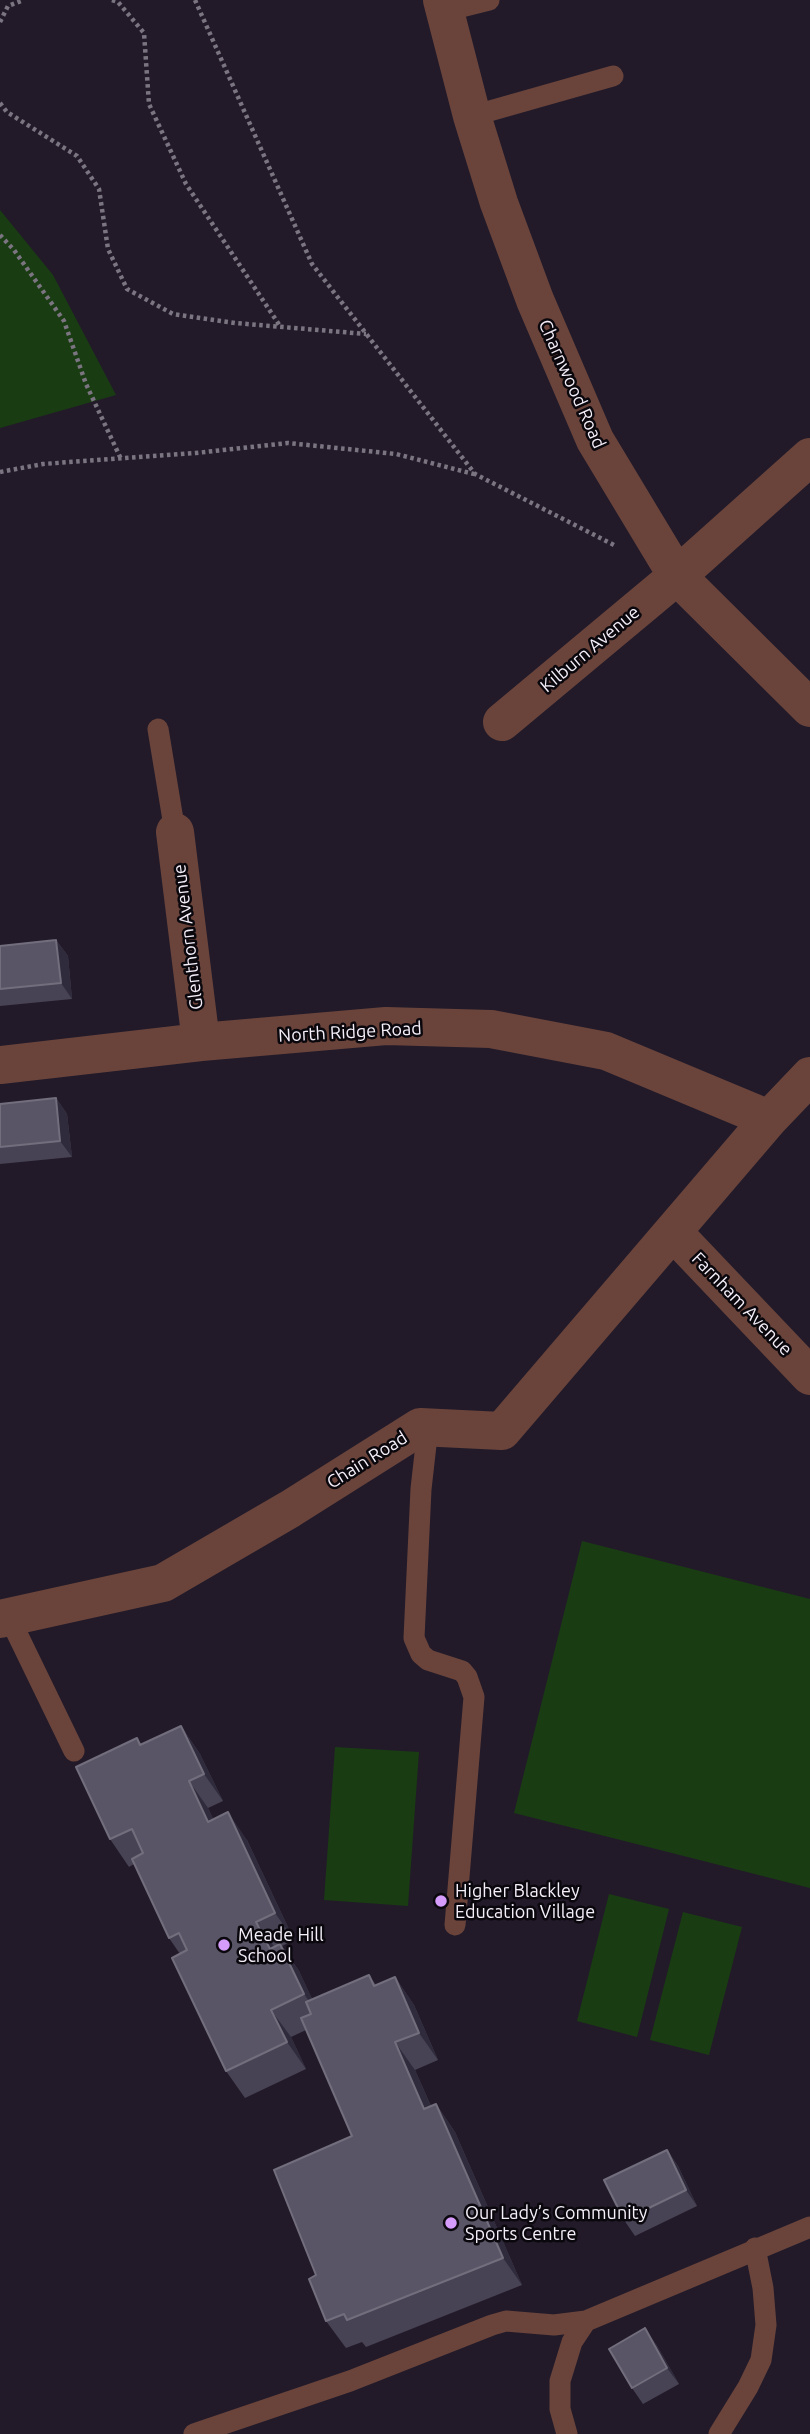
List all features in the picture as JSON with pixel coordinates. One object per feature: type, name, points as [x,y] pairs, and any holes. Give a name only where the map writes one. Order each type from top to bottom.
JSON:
[{"type":"street","name":"Charnwood Road","points":[[443,5],[472,116],[499,203],[535,300],[594,440],[677,576],[810,708]]},
{"type":"street","name":"Kilburn Avenue","points":[[502,722],[677,576],[810,457]]},
{"type":"street","name":"Glenthorn Avenue","points":[[175,832],[201,1042]]},
{"type":"street","name":"North Ridge Road","points":[[0,1065],[201,1042],[387,1026],[491,1029],[606,1051],[769,1119]]},
{"type":"street","name":"Chain Road","points":[[4,1618],[163,1583],[290,1509],[420,1427],[502,1431],[769,1119],[810,1076]]},
{"type":"street","name":"Farnham Avenue","points":[[673,1232],[810,1376]]},
{"type":"lane","points":[[443,5],[489,0]]},
{"type":"lane","points":[[472,116],[613,76]]},
{"type":"lane","points":[[158,729],[175,832]]},
{"type":"lane","points":[[428,1427],[421,1489],[414,1638],[421,1654],[428,1660],[462,1671],[474,1697],[455,1925]]},
{"type":"lane","points":[[4,1618],[74,1751]]},
{"type":"lane","points":[[194,2434],[350,2381],[492,2325],[506,2321],[554,2325],[586,2321],[810,2227]]},
{"type":"lane","points":[[719,2434],[761,2360],[766,2325],[763,2288],[755,2249]]},
{"type":"lane","points":[[567,2434],[560,2409],[560,2381],[572,2342],[586,2321]]},
{"type":"path","points":[[0,22],[8,6],[24,0]]},
{"type":"path","points":[[112,0],[118,2],[144,33],[149,104],[186,184],[281,327]]},
{"type":"path","points":[[195,0],[312,264],[475,474]]},
{"type":"path","points":[[0,103],[7,112],[77,156],[99,189],[108,249],[127,289],[173,314],[367,335]]},
{"type":"path","points":[[0,235],[14,250],[64,321],[86,384],[121,459]]},
{"type":"path","points":[[0,472],[43,464],[288,443],[396,454],[475,474],[617,546]]},
{"type":"green space","points":[[0,210],[53,275],[116,395],[0,428]]},
{"type":"green space","points":[[582,1541],[810,1599],[810,1888],[514,1813]]},
{"type":"green space","points":[[335,1747],[419,1752],[408,1906],[324,1900]]},
{"type":"green space","points":[[609,1894],[669,1909],[637,2037],[577,2021]]},
{"type":"green space","points":[[683,1912],[742,1927],[709,2055],[650,2040]]},
{"type":"building","points":[[56,940],[61,983],[0,989],[0,946]]},
{"type":"building","points":[[56,1098],[60,1141],[0,1147],[0,1104]]},
{"type":"building","points":[[181,1726],[204,1774],[189,1781],[208,1822],[228,1812],[275,1913],[256,1922],[270,1949],[280,1944],[304,1994],[271,2010],[287,2042],[226,2071],[172,1958],[187,1950],[179,1933],[169,1938],[132,1859],[143,1853],[132,1829],[110,1839],[76,1767],[137,1738],[140,1745]]},
{"type":"building","points":[[369,1975],[374,1986],[395,1977],[419,2033],[395,2042],[424,2109],[436,2104],[503,2258],[347,2320],[344,2314],[326,2321],[309,2279],[316,2275],[274,2170],[352,2136],[301,2018],[311,2014],[306,2002]]},
{"type":"building","points":[[667,2150],[686,2190],[624,2220],[604,2180]]},
{"type":"building","points":[[645,2328],[667,2368],[632,2388],[609,2349]]},
{"type":"place","name":"Higher Blackley Education Village","points":[[441,1901]]},
{"type":"place","name":"Meade Hill School","points":[[224,1945]]},
{"type":"place","name":"Our Lady’s Community Sports Centre","points":[[451,2223]]}]
